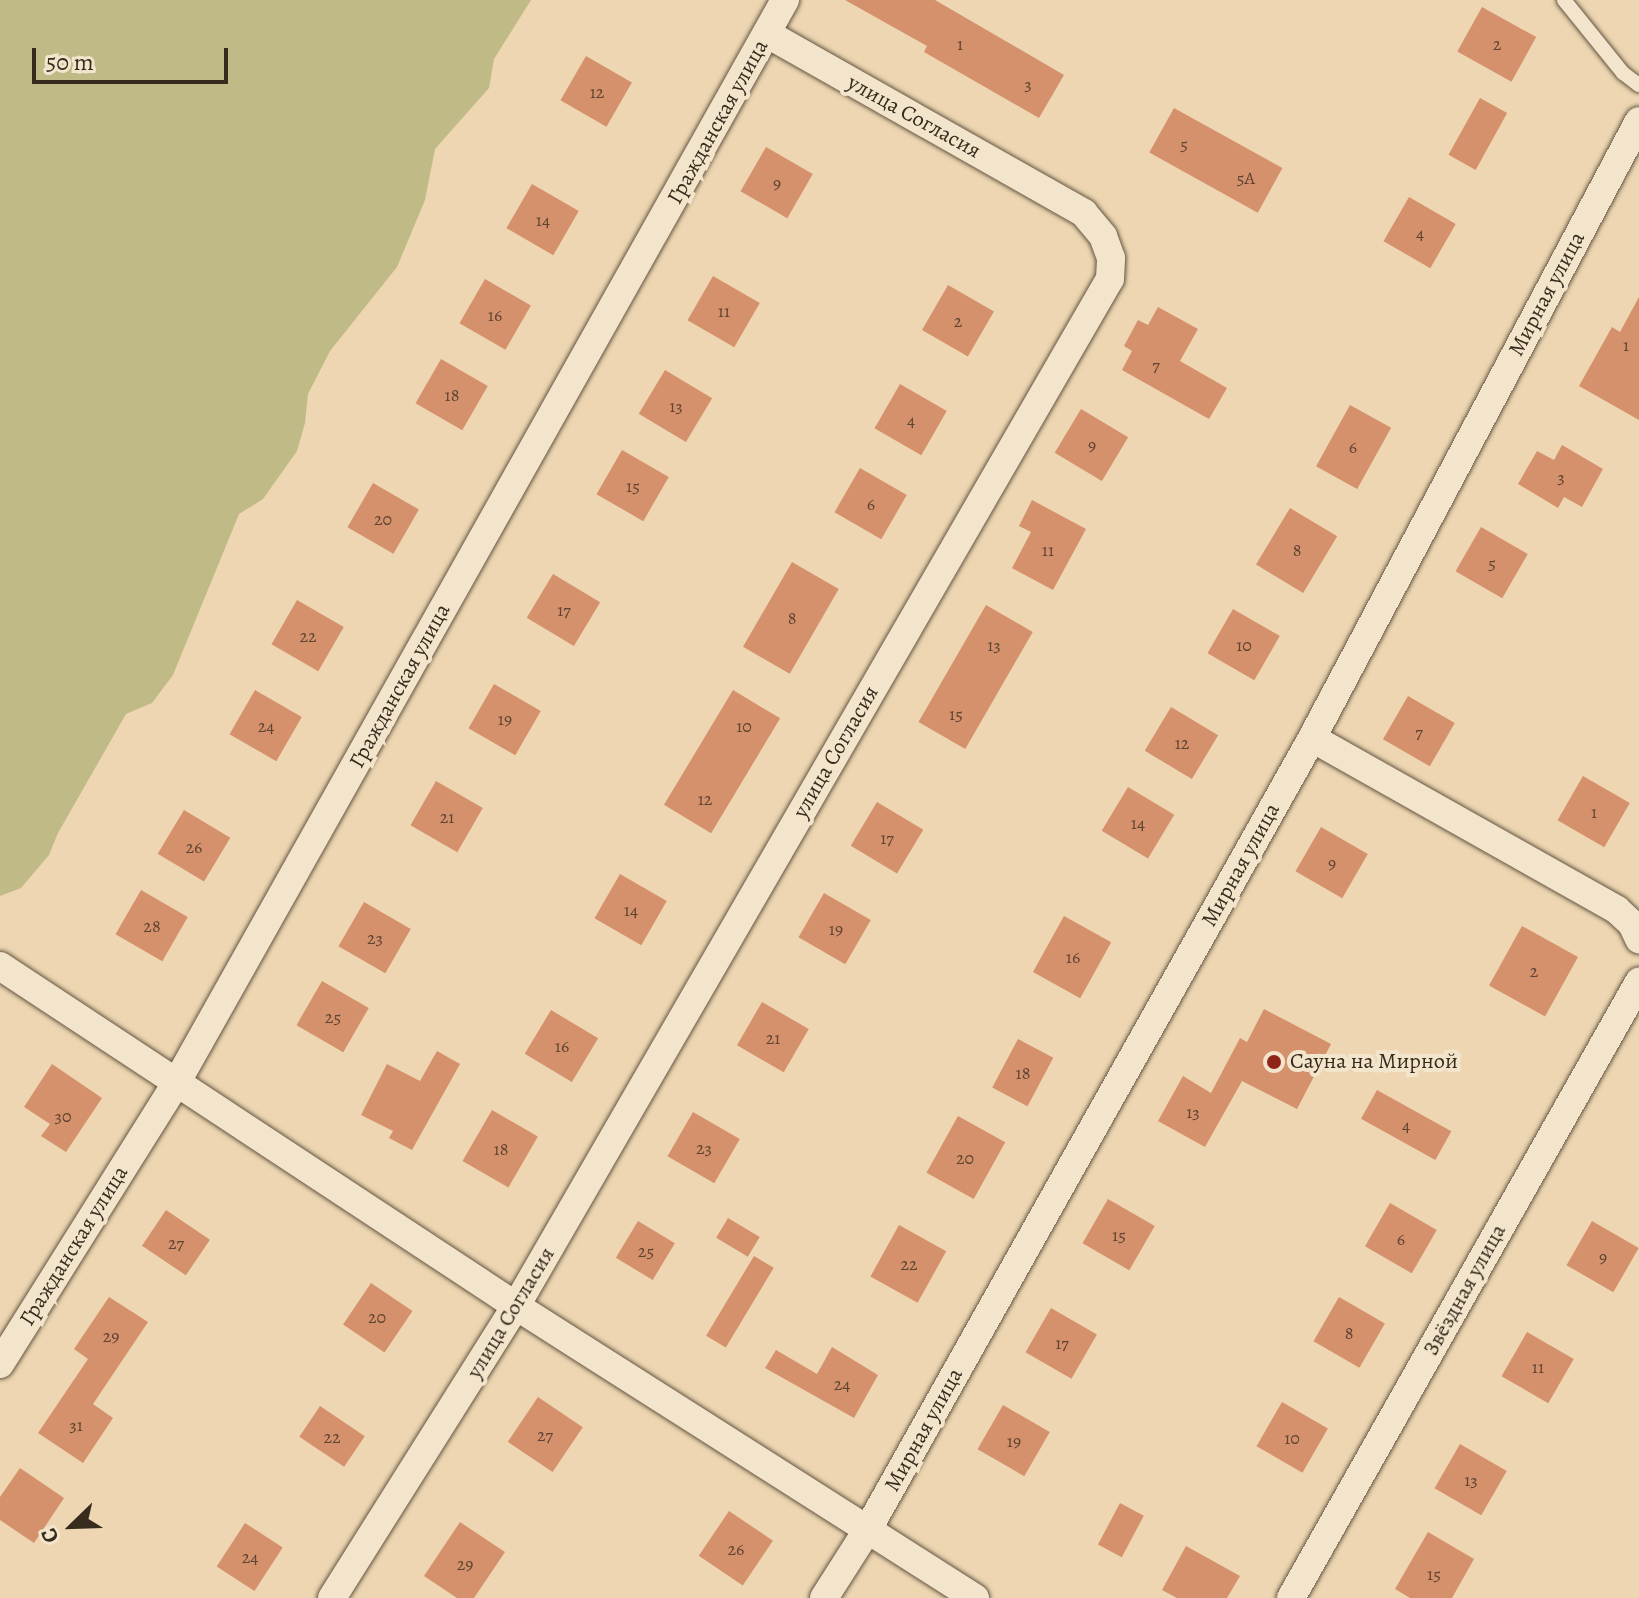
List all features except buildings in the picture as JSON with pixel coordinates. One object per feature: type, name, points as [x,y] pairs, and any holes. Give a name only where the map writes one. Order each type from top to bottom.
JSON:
[{"type":"street","name":"Гражданская улица","points":[[0,1364],[178,1080],[785,0]]},
{"type":"street","name":"улица Согласия","points":[[332,1598],[516,1306],[1110,279],[1111,258],[1103,236],[1084,213],[767,34]]},
{"type":"street","name":"Мирная улица","points":[[824,1598],[868,1529],[1312,738],[1639,121]]},
{"type":"street","points":[[1312,738],[1617,910],[1632,924],[1639,939]]},
{"type":"street","points":[[0,966],[178,1080],[516,1306],[975,1598]]},
{"type":"street","name":"Звёздная улица","points":[[1291,1598],[1639,982]]},
{"type":"lane","points":[[1564,0],[1623,73],[1639,85]]},
{"type":"shaded area","points":[[0,0],[531,0],[494,59],[489,88],[435,149],[425,200],[397,267],[330,351],[308,394],[305,423],[297,451],[263,499],[239,514],[173,675],[152,703],[126,714],[58,833],[49,855],[21,888],[0,896]]},
{"type":"place","name":"Сауна на Мирной","points":[[1274,1062]]}]
